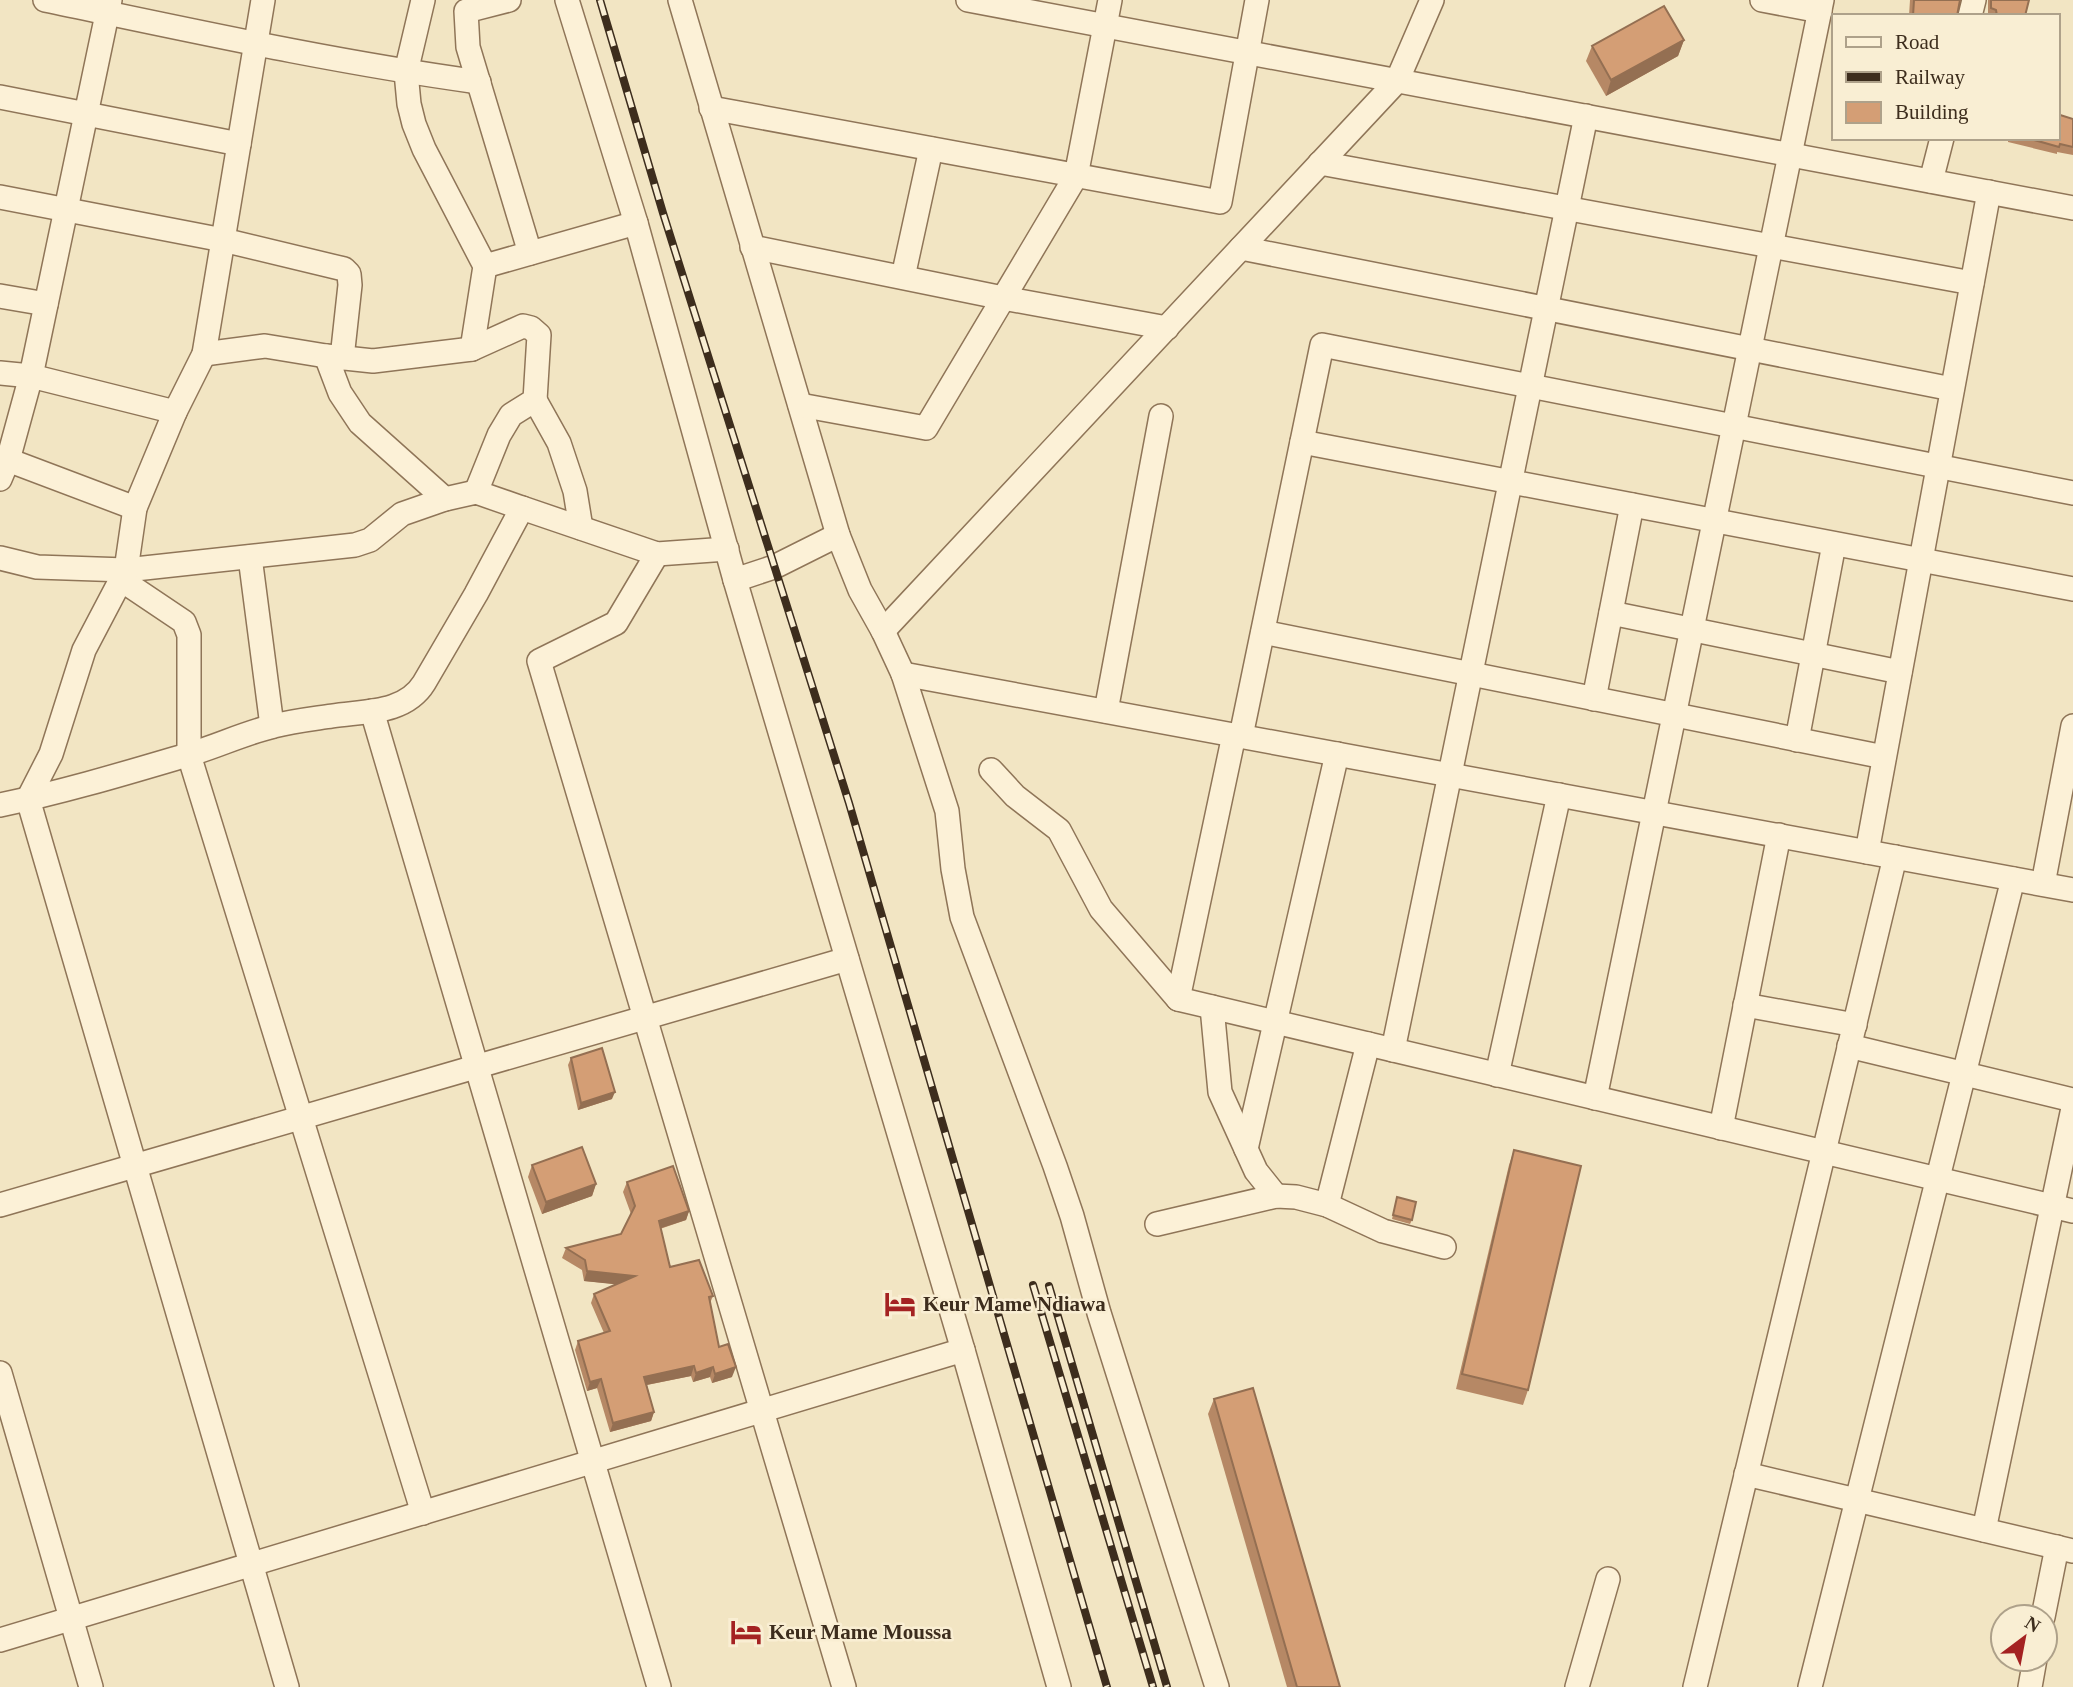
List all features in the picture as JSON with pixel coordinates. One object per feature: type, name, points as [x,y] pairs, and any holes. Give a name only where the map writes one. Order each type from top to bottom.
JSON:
[{"type":"street","points":[[45,0],[108,6],[256,44],[405,72],[480,82]]},
{"type":"street","points":[[263,0],[204,354],[175,412],[135,508],[123,575],[84,650],[51,754],[28,799],[286,1687]]},
{"type":"street","points":[[423,0],[405,72],[414,124],[424,149],[485,266],[472,349]]},
{"type":"street","points":[[509,0],[463,5],[468,47],[530,253]]},
{"type":"street","points":[[567,0],[636,223],[735,580],[963,1350],[1059,1687]]},
{"type":"street","points":[[680,0],[838,535],[860,590],[903,674],[947,811],[953,869],[962,917],[1072,1216],[1099,1313],[1217,1687]]},
{"type":"street","points":[[968,0],[2073,208]]},
{"type":"street","points":[[800,405],[926,428],[1076,176],[1110,0]]},
{"type":"street","points":[[711,108],[1220,202],[1257,0]]},
{"type":"street","points":[[883,631],[1397,81],[1432,0]]},
{"type":"street","points":[[1595,1098],[1821,6],[1762,0]]},
{"type":"street","points":[[108,6],[31,376],[4,469],[135,508]]},
{"type":"street","points":[[0,97],[239,144]]},
{"type":"street","points":[[1393,1050],[1586,116]]},
{"type":"street","points":[[1931,181],[1941,140]]},
{"type":"street","points":[[903,277],[931,149]]},
{"type":"street","points":[[1320,163],[1972,283]]},
{"type":"street","points":[[1867,852],[1989,192]]},
{"type":"street","points":[[0,197],[223,240],[344,268],[349,274],[350,285],[334,357],[340,393],[360,423],[445,499]]},
{"type":"street","points":[[485,266],[636,223]]},
{"type":"street","points":[[752,247],[1003,298],[1167,327]]},
{"type":"street","points":[[1241,248],[1952,389]]},
{"type":"street","points":[[0,296],[46,304]]},
{"type":"street","points":[[204,354],[265,346],[373,361],[472,349],[523,326],[531,328],[540,335],[535,400],[559,443],[575,491],[581,528]]},
{"type":"street","points":[[1178,999],[1263,632],[1322,345],[2073,493]]},
{"type":"street","points":[[0,373],[31,376],[175,412]]},
{"type":"street","points":[[476,492],[499,435],[511,415],[535,400]]},
{"type":"street","points":[[1106,711],[1161,416]]},
{"type":"street","points":[[1302,442],[2073,589]]},
{"type":"street","points":[[0,558],[37,566],[123,575],[355,545],[370,540],[402,514],[445,499],[476,492],[657,554],[727,549]]},
{"type":"street","points":[[1594,699],[1632,505]]},
{"type":"street","points":[[0,805],[189,755],[272,726],[372,711],[406,702],[417,695],[522,508]]},
{"type":"street","points":[[735,580],[774,567],[838,535]]},
{"type":"street","points":[[1797,740],[1833,544]]},
{"type":"street","points":[[657,554],[616,623],[539,661],[844,1687]]},
{"type":"street","points":[[250,557],[272,726]]},
{"type":"street","points":[[123,575],[184,622],[189,635],[189,755],[422,1513]]},
{"type":"street","points":[[1611,613],[1900,672]]},
{"type":"street","points":[[1263,632],[1884,757]]},
{"type":"street","points":[[903,674],[2073,890]]},
{"type":"street","points":[[372,711],[659,1687]]},
{"type":"street","points":[[2043,884],[2073,726]]},
{"type":"street","points":[[1246,1149],[1337,754]]},
{"type":"street","points":[[991,770],[1016,796],[1059,830],[1101,909],[1178,999],[2063,1209]]},
{"type":"street","points":[[1497,1075],[1559,795]]},
{"type":"street","points":[[1721,1128],[1779,835]]},
{"type":"street","points":[[1695,1687],[1895,857]]},
{"type":"street","points":[[1810,1687],[2013,879]]},
{"type":"street","points":[[0,1205],[846,959]]},
{"type":"street","points":[[1745,1005],[1852,1035],[1964,1074],[2073,1100]]},
{"type":"street","points":[[1212,1007],[1220,1092],[1256,1171],[1276,1196]]},
{"type":"street","points":[[1327,1205],[1368,1044]]},
{"type":"street","points":[[1984,1530],[2063,1209],[2073,1108]]},
{"type":"street","points":[[1157,1224],[1276,1196],[1296,1197],[1327,1205],[1383,1231],[1444,1247]]},
{"type":"street","points":[[0,1640],[963,1350]]},
{"type":"street","points":[[0,1373],[92,1687]]},
{"type":"street","points":[[1746,1474],[2065,1549],[2048,1603]]},
{"type":"street","points":[[1577,1687],[1608,1579]]},
{"type":"building","points":[[1914,0],[1960,0],[1957,14],[1913,14]]},
{"type":"building","points":[[1991,0],[2029,0],[2026,14],[1997,14],[1996,10],[1991,8]]},
{"type":"building","points":[[1664,6],[1684,40],[1611,80],[1592,46]]},
{"type":"building","points":[[2059,115],[2073,119],[2073,147],[2060,144],[2059,147],[2034,140],[2059,140]]},
{"type":"building","points":[[602,1048],[615,1092],[581,1103],[571,1058]]},
{"type":"building","points":[[582,1147],[596,1184],[546,1202],[532,1165]]},
{"type":"building","points":[[1514,1150],[1581,1166],[1528,1390],[1462,1374]]},
{"type":"building","points":[[673,1166],[689,1211],[659,1221],[670,1267],[699,1260],[713,1296],[709,1297],[719,1347],[728,1344],[736,1367],[715,1374],[713,1367],[696,1373],[694,1366],[644,1377],[654,1412],[613,1423],[601,1379],[590,1382],[578,1341],[610,1331],[594,1294],[635,1276],[587,1271],[585,1260],[566,1248],[621,1234],[635,1206],[627,1182]]},
{"type":"building","points":[[1397,1197],[1416,1202],[1412,1220],[1393,1215]]},
{"type":"building","points":[[1253,1388],[1340,1687],[1297,1687],[1214,1399]]},
{"type":"railway","points":[[600,0],[663,213],[849,803],[1107,1687]]},
{"type":"railway","points":[[1033,1285],[1153,1687]]},
{"type":"railway","points":[[1049,1286],[1167,1687]]},
{"type":"place","name":"Keur Mame Ndiawa","points":[[900,1304]]},
{"type":"place","name":"Keur Mame Moussa","points":[[746,1632]]}]
